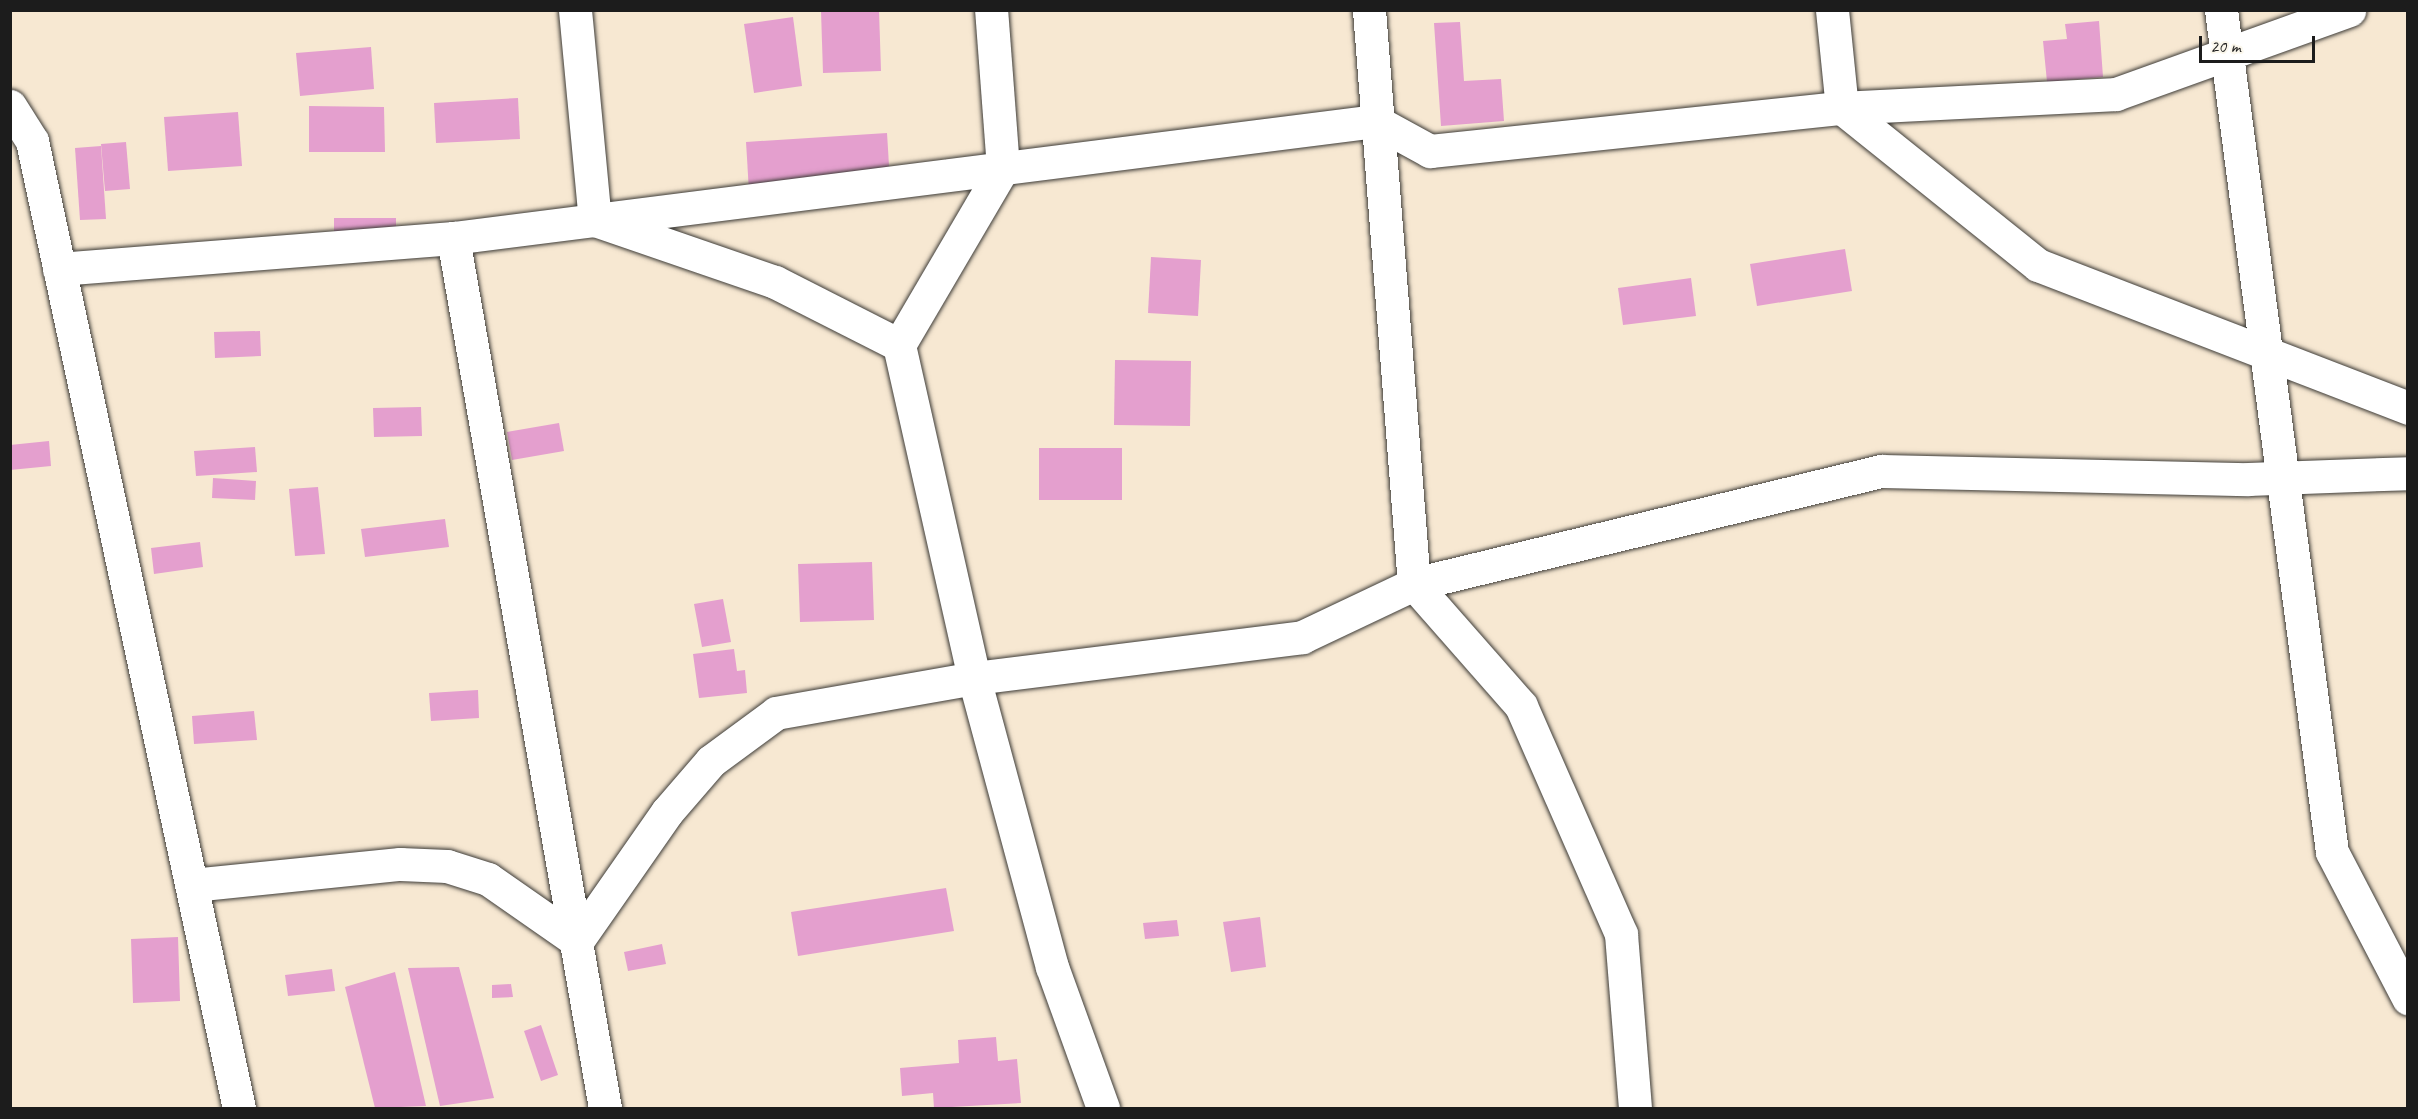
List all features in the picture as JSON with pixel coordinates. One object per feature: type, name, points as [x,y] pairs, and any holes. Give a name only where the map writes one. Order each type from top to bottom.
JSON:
[{"type":"street","points":[[575,10],[595,220]]},
{"type":"street","points":[[991,10],[1003,168],[899,345],[974,678],[1052,967],[1103,1108]]},
{"type":"street","points":[[1369,10],[1414,584],[1521,706],[1620,934],[1635,1108]]},
{"type":"street","points":[[1832,10],[1842,108],[2038,266],[2408,408]]},
{"type":"street","points":[[2221,10],[2332,852],[2408,998]]},
{"type":"street","points":[[60,269],[453,238],[1376,121],[1430,152],[1842,108],[2116,94],[2349,10]]},
{"type":"street","points":[[10,106],[32,141],[239,1108]]},
{"type":"street","points":[[595,220],[775,282],[899,345]]},
{"type":"street","points":[[453,238],[606,1108]]},
{"type":"street","points":[[577,941],[667,812],[711,761],[777,712],[974,678],[1302,637],[1414,584],[1882,471],[2283,478],[2408,473]]},
{"type":"street","points":[[192,885],[400,864],[447,866],[488,879],[577,941]]},
{"type":"building","points":[[879,10],[881,71],[823,73],[821,11]]},
{"type":"building","points":[[793,17],[802,86],[754,93],[744,24]]},
{"type":"building","points":[[2099,21],[2103,77],[2047,82],[2043,41],[2067,39],[2065,24]]},
{"type":"building","points":[[1460,22],[1464,81],[1501,79],[1504,121],[1441,126],[1434,23]]},
{"type":"building","points":[[371,47],[374,89],[300,96],[296,53]]},
{"type":"building","points":[[518,98],[520,139],[436,143],[434,103]]},
{"type":"building","points":[[309,106],[384,107],[385,152],[309,152]]},
{"type":"building","points":[[238,112],[242,166],[168,171],[164,117]]},
{"type":"building","points":[[887,133],[890,182],[749,191],[746,142]]},
{"type":"building","points":[[126,142],[130,189],[105,191],[101,144]]},
{"type":"building","points":[[101,146],[106,219],[80,220],[75,148]]},
{"type":"building","points":[[334,218],[396,218],[396,240],[334,239]]},
{"type":"building","points":[[1845,249],[1852,291],[1757,306],[1750,264]]},
{"type":"building","points":[[1151,257],[1201,260],[1198,316],[1148,313]]},
{"type":"building","points":[[1691,278],[1696,316],[1623,325],[1618,288]]},
{"type":"building","points":[[260,331],[261,356],[215,358],[214,332]]},
{"type":"building","points":[[1115,360],[1191,361],[1190,426],[1114,425]]},
{"type":"building","points":[[421,407],[422,436],[374,437],[373,408]]},
{"type":"building","points":[[559,423],[564,451],[512,460],[507,432]]},
{"type":"building","points":[[49,441],[51,466],[10,470],[10,445]]},
{"type":"building","points":[[255,447],[257,472],[196,476],[194,451]]},
{"type":"building","points":[[1039,448],[1122,448],[1122,500],[1039,500]]},
{"type":"building","points":[[213,478],[256,481],[255,500],[212,498]]},
{"type":"building","points":[[318,487],[325,554],[295,556],[289,489]]},
{"type":"building","points":[[445,519],[449,547],[365,557],[361,529]]},
{"type":"building","points":[[200,542],[203,567],[154,574],[151,548]]},
{"type":"building","points":[[872,562],[874,620],[800,622],[798,564]]},
{"type":"building","points":[[723,599],[731,642],[702,647],[694,604]]},
{"type":"building","points":[[734,649],[737,671],[745,670],[747,693],[699,698],[693,654]]},
{"type":"building","points":[[478,690],[479,718],[431,721],[429,693]]},
{"type":"building","points":[[254,711],[257,740],[194,744],[192,716]]},
{"type":"building","points":[[946,888],[954,931],[798,956],[791,912]]},
{"type":"building","points":[[1260,917],[1266,967],[1231,972],[1223,922]]},
{"type":"building","points":[[1177,920],[1179,936],[1145,939],[1143,923]]},
{"type":"building","points":[[178,937],[180,1001],[133,1003],[131,939]]},
{"type":"building","points":[[662,944],[666,964],[628,971],[624,952]]},
{"type":"building","points":[[459,967],[494,1098],[440,1106],[408,968]]},
{"type":"building","points":[[332,969],[335,991],[288,996],[285,975]]},
{"type":"building","points":[[395,972],[426,1106],[375,1108],[345,987]]},
{"type":"building","points":[[511,984],[513,997],[492,998],[492,985]]},
{"type":"building","points":[[541,1025],[558,1075],[541,1081],[524,1031]]},
{"type":"building","points":[[996,1037],[998,1061],[1017,1059],[1021,1103],[934,1108],[933,1093],[902,1096],[900,1068],[959,1063],[958,1040]]}]
